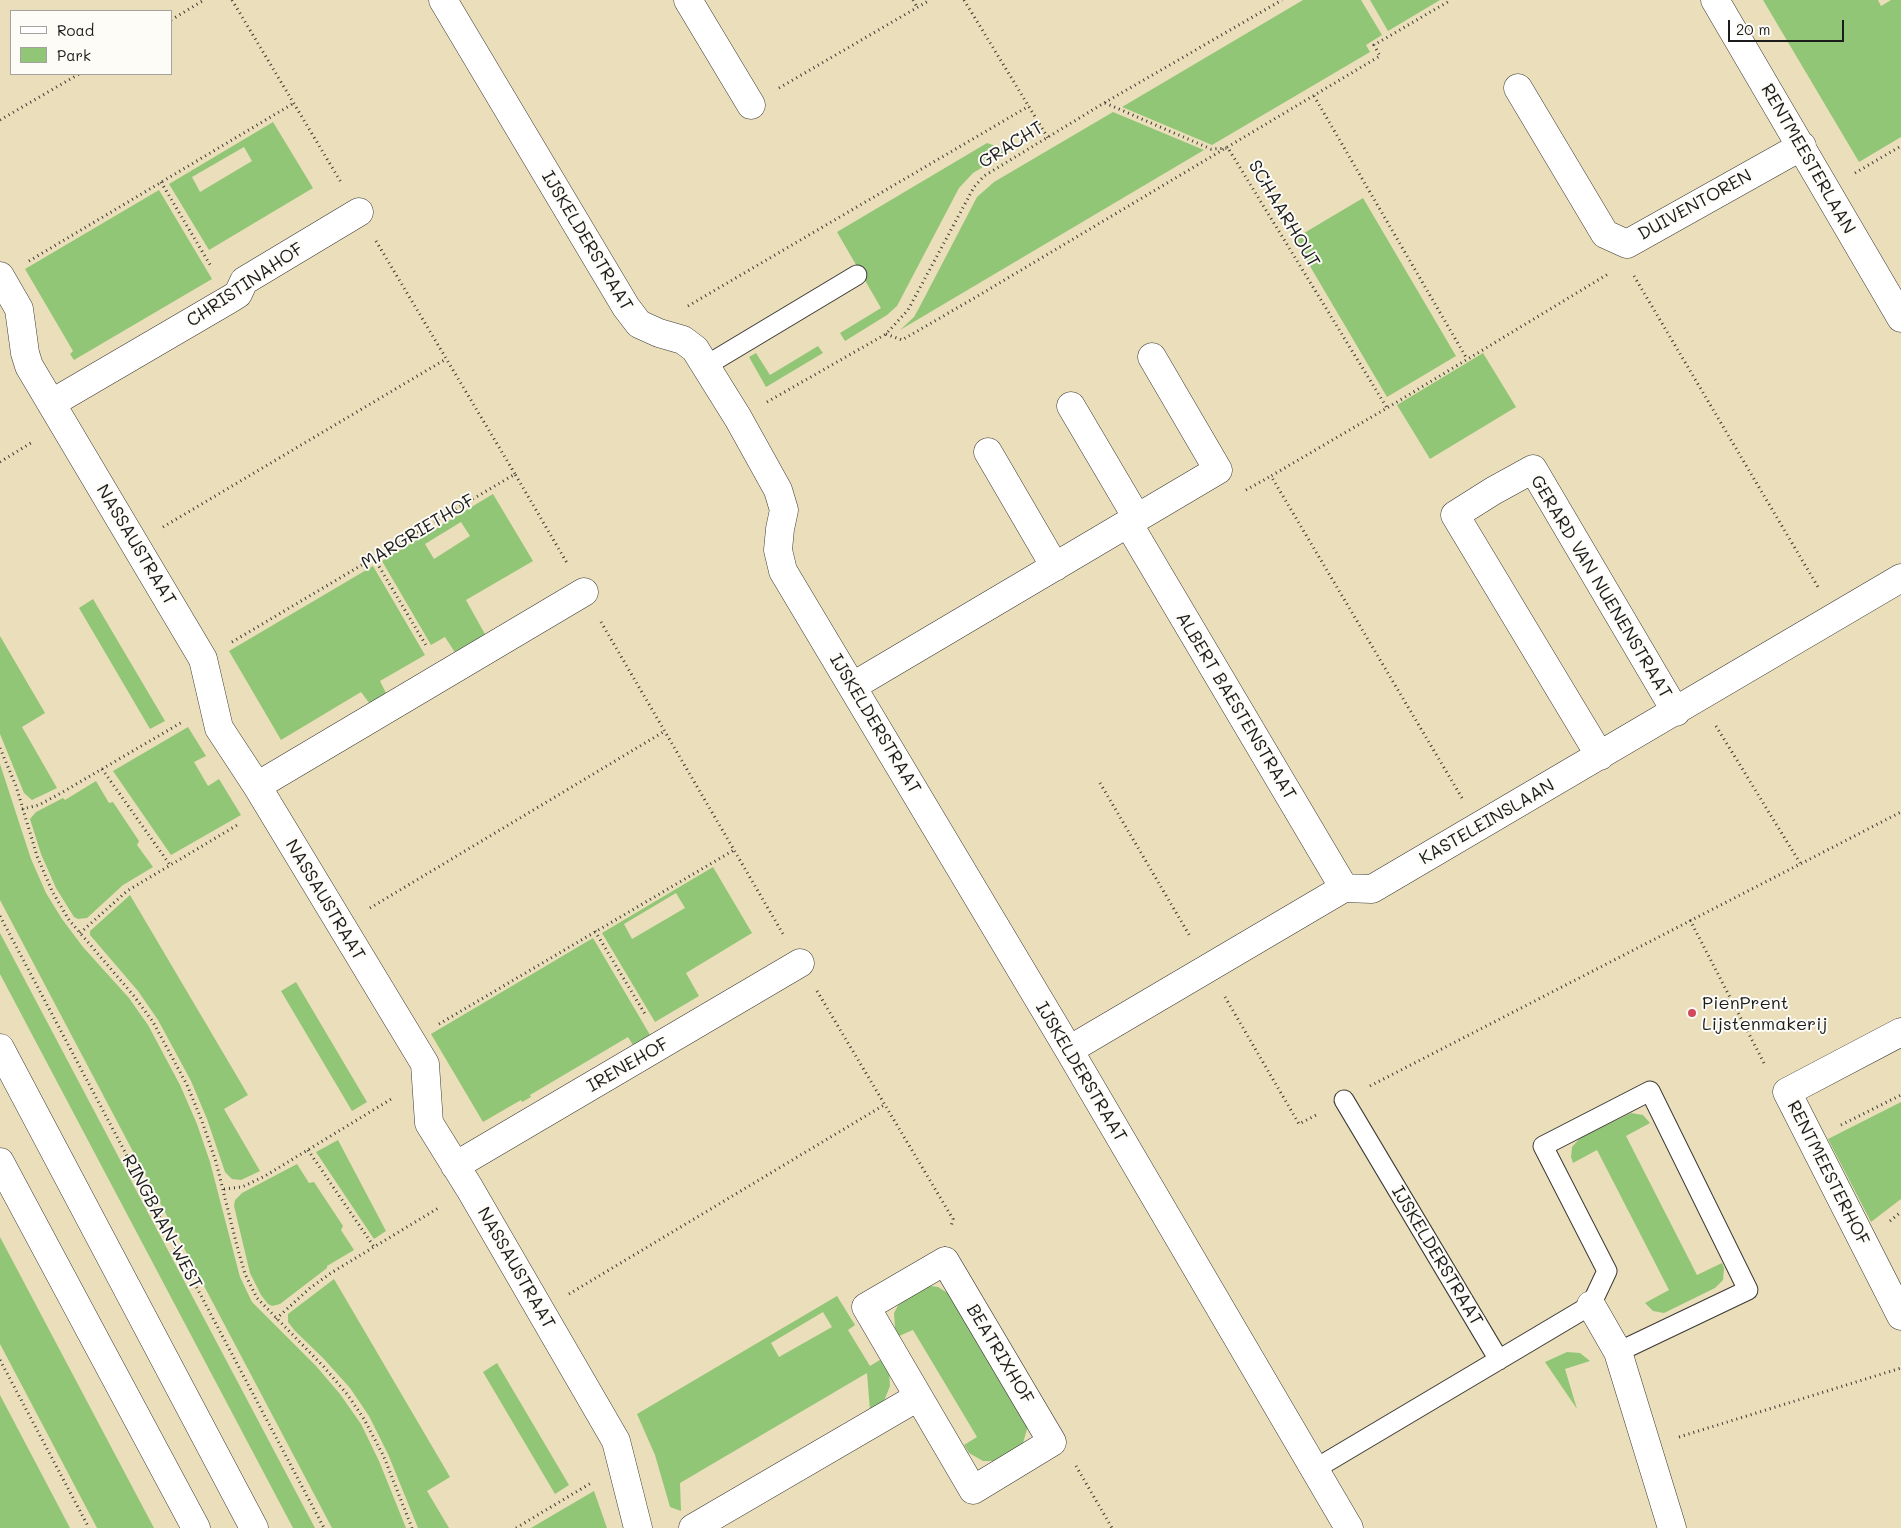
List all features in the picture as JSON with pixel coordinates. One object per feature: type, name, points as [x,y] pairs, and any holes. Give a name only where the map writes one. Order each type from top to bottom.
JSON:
[{"type":"street","name":"IJSKELDERSTRAAT","points":[[443,0],[626,307],[638,324],[683,340],[695,349],[707,365],[778,490],[784,510],[778,550],[783,571],[1069,1050],[1349,1528]]},
{"type":"street","points":[[688,0],[751,105]]},
{"type":"street","name":"RENTMEESTERLAAN","points":[[1715,0],[1901,318]]},
{"type":"street","name":"DUIVENTOREN","points":[[1518,88],[1605,234],[1627,244],[1802,146]]},
{"type":"street","name":"CHRISTINAHOF","points":[[52,403],[238,294],[244,281],[359,212]]},
{"type":"street","name":"NASSAUSTRAAT","points":[[0,277],[19,309],[25,353],[29,366],[203,658],[219,728],[263,796],[425,1064],[429,1123],[470,1189],[616,1441],[638,1528]]},
{"type":"street","points":[[853,686],[1218,470],[1152,357]]},
{"type":"street","name":"ALBERT BAESTENSTRAAT","points":[[1071,406],[1132,521],[1344,888]]},
{"type":"street","points":[[988,452],[1055,567]]},
{"type":"street","name":"GERARD VAN NUENENSTRAAT","points":[[1600,756],[1455,515],[1493,491],[1533,469],[1676,712]]},
{"type":"street","name":"KASTELEINSLAAN","points":[[1344,888],[1372,888],[1676,712],[1901,578]]},
{"type":"street","points":[[263,796],[444,675],[584,592]]},
{"type":"street","points":[[1069,1050],[1344,888]]},
{"type":"street","name":"IRENEHOF","points":[[455,1166],[800,962]]},
{"type":"street","name":"RENTMEESTERHOF","points":[[1901,1032],[1787,1092],[1901,1316]]},
{"type":"street","points":[[0,1048],[254,1528]]},
{"type":"street","points":[[0,1162],[196,1528]]},
{"type":"street","name":"BEATRIXHOF","points":[[945,1261],[1052,1442],[972,1490],[918,1397],[866,1308],[945,1261]]},
{"type":"street","points":[[1591,1305],[1618,1352],[1672,1528]]},
{"type":"street","points":[[693,1528],[918,1397]]},
{"type":"lane","points":[[707,365],[857,275]]},
{"type":"lane","points":[[1315,1470],[1591,1305],[1607,1271],[1543,1146],[1650,1091],[1748,1290],[1618,1352]]},
{"type":"lane","name":"IJSKELDERSTRAAT","points":[[1344,1100],[1499,1360]]},
{"type":"path","points":[[172,19],[204,0]]},
{"type":"path","points":[[913,0],[917,7]]},
{"type":"path","points":[[751,105],[930,0]]},
{"type":"path","points":[[964,0],[1048,138]]},
{"type":"path","name":"GRACHT","points":[[738,418],[886,334],[908,310],[974,187],[984,176],[1104,103],[1282,0]]},
{"type":"path","points":[[886,334],[902,340],[1228,148],[1380,56],[1374,46],[1451,0]]},
{"type":"path","points":[[0,120],[77,75]]},
{"type":"path","points":[[1314,96],[1467,359]]},
{"type":"path","points":[[0,277],[294,103]]},
{"type":"path","name":"SCHAARHOUT","points":[[1104,103],[1210,149],[1228,148],[1386,408]]},
{"type":"path","name":"GRACHT","points":[[659,333],[668,318],[1029,106]]},
{"type":"path","points":[[1827,190],[1901,146]]},
{"type":"path","points":[[162,182],[230,298]]},
{"type":"path","points":[[1479,826],[1271,476],[1617,268],[1627,244]]},
{"type":"path","points":[[1617,268],[1630,270],[1836,617]]},
{"type":"path","points":[[135,544],[446,359]]},
{"type":"path","name":"MARGRIETHOF","points":[[203,658],[515,474],[604,626]]},
{"type":"path","points":[[374,558],[444,675]]},
{"type":"path","points":[[1699,698],[1800,864]]},
{"type":"path","points":[[22,809],[38,805],[214,704]]},
{"type":"path","points":[[341,925],[665,731]]},
{"type":"path","points":[[0,748],[16,786],[36,856],[52,891],[69,920],[134,996],[153,1022],[170,1051],[202,1121],[224,1189],[245,1274],[256,1298],[329,1374],[364,1419],[384,1457],[412,1528]]},
{"type":"path","points":[[102,769],[170,865]]},
{"type":"path","points":[[80,933],[127,891],[170,865],[263,796]]},
{"type":"path","points":[[1344,1100],[1901,812]]},
{"type":"path","points":[[411,1041],[734,850]]},
{"type":"path","name":"RINGBAAN-WEST","points":[[0,916],[324,1528]]},
{"type":"path","points":[[1690,920],[1775,1083],[1787,1092]]},
{"type":"path","points":[[595,931],[663,1044]]},
{"type":"path","points":[[224,1189],[242,1186],[265,1176],[426,1078]]},
{"type":"path","points":[[1811,1140],[1901,1095]]},
{"type":"path","points":[[540,1311],[884,1105]]},
{"type":"path","points":[[308,1150],[374,1247]]},
{"type":"path","points":[[276,1319],[324,1278],[470,1189]]},
{"type":"path","points":[[0,1360],[90,1528]]},
{"type":"path","points":[[1647,1447],[1901,1368]]},
{"type":"path","points":[[1052,1442],[1071,1458],[1112,1528]]},
{"type":"path","points":[[516,1528],[622,1464]]},
{"type":"green space","points":[[1303,0],[1361,0],[1382,35],[1366,45],[1370,52],[1212,145],[1122,107]]},
{"type":"green space","points":[[1370,0],[1440,0],[1388,31]]},
{"type":"green space","points":[[1763,0],[1878,0],[1881,6],[1891,0],[1901,0],[1901,137],[1859,162]]},
{"type":"green space","points":[[1113,112],[1204,150],[900,330],[914,317],[977,197],[994,182]]},
{"type":"green space","points":[[273,122],[313,188],[209,250],[169,184]],"holes":[[[244,147],[252,161],[200,192],[192,177]]]},
{"type":"green space","points":[[987,143],[1010,151],[973,173],[959,188],[897,306],[887,315],[845,341],[840,333],[881,308],[837,232]]},
{"type":"green space","points":[[159,190],[212,279],[74,360],[70,354],[73,351],[25,269]]},
{"type":"green space","points":[[1363,198],[1456,356],[1387,397],[1294,239]]},
{"type":"green space","points":[[818,346],[823,353],[766,387],[749,357],[756,353],[770,375]]},
{"type":"green space","points":[[1483,353],[1516,407],[1430,459],[1397,405]]},
{"type":"green space","points":[[493,494],[533,561],[466,600],[486,636],[456,654],[445,637],[431,645],[382,561]],"holes":[[[461,522],[470,536],[434,559],[425,544]]]},
{"type":"green space","points":[[373,566],[425,655],[380,681],[387,695],[370,704],[361,692],[281,740],[229,651]]},
{"type":"green space","points":[[93,599],[165,721],[150,729],[79,608]]},
{"type":"green space","points":[[0,636],[45,713],[22,727],[57,788],[32,800],[24,793],[0,734]]},
{"type":"green space","points":[[188,727],[206,756],[194,762],[208,786],[219,779],[241,815],[171,855],[113,771]]},
{"type":"green space","points":[[0,764],[31,859],[46,893],[83,947],[129,998],[148,1025],[180,1085],[197,1124],[210,1162],[240,1277],[252,1302],[316,1366],[340,1394],[361,1424],[379,1461],[406,1528],[332,1528],[0,900]]},
{"type":"green space","points":[[96,781],[109,803],[113,802],[139,841],[137,845],[153,867],[123,885],[87,918],[78,919],[74,917],[56,888],[41,854],[30,819],[36,812],[63,798],[65,800]]},
{"type":"green space","points":[[713,867],[752,933],[686,973],[699,996],[655,1022],[602,933]],"holes":[[[676,893],[685,908],[632,939],[624,924]]]},
{"type":"green space","points":[[130,895],[248,1095],[224,1109],[260,1171],[241,1180],[232,1179],[225,1172],[207,1119],[191,1081],[158,1020],[138,991],[90,935],[90,931]]},
{"type":"green space","points":[[0,933],[315,1528],[293,1528],[0,974]]},
{"type":"green space","points":[[593,938],[653,1040],[636,1050],[628,1037],[530,1095],[531,1097],[522,1102],[521,1100],[483,1122],[431,1034]]},
{"type":"green space","points":[[296,982],[367,1102],[352,1111],[281,991]]},
{"type":"green space","points":[[1901,1102],[1901,1199],[1871,1222],[1828,1139]]},
{"type":"green space","points":[[1631,1113],[1643,1115],[1650,1123],[1626,1136],[1697,1275],[1722,1263],[1724,1268],[1723,1280],[1715,1288],[1664,1313],[1653,1311],[1645,1303],[1669,1290],[1597,1150],[1573,1163],[1571,1157],[1572,1147],[1580,1138]]},
{"type":"green space","points":[[338,1140],[386,1231],[374,1239],[316,1152]]},
{"type":"green space","points":[[297,1164],[309,1183],[314,1182],[343,1226],[341,1230],[354,1250],[327,1266],[327,1268],[280,1304],[272,1306],[261,1295],[250,1273],[234,1206],[235,1200],[242,1193]]},
{"type":"green space","points":[[0,1237],[154,1528],[97,1528],[0,1344]]},
{"type":"green space","points":[[334,1279],[450,1477],[427,1491],[449,1528],[418,1528],[388,1454],[369,1416],[350,1388],[288,1322],[288,1314]]},
{"type":"green space","points":[[923,1287],[938,1287],[951,1295],[1026,1421],[1027,1429],[1019,1449],[998,1461],[983,1461],[969,1453],[964,1445],[977,1437],[913,1330],[899,1336],[895,1328],[894,1313],[901,1300]]},
{"type":"green space","points":[[837,1296],[855,1325],[848,1330],[870,1366],[883,1358],[889,1370],[890,1386],[884,1401],[870,1411],[867,1373],[680,1483],[681,1511],[670,1507],[655,1455],[637,1414]],"holes":[[[823,1312],[832,1327],[779,1357],[771,1343]]]},
{"type":"green space","points":[[1567,1352],[1580,1353],[1590,1361],[1565,1369],[1577,1409],[1545,1362]]},
{"type":"green space","points":[[497,1363],[569,1485],[555,1494],[483,1372]]},
{"type":"green space","points":[[0,1395],[70,1528],[0,1528]]},
{"type":"green space","points":[[594,1491],[607,1528],[531,1528],[553,1515]]},
{"type":"place","name":"PienPrent Lijstenmakerij","points":[[1692,1013]]}]
